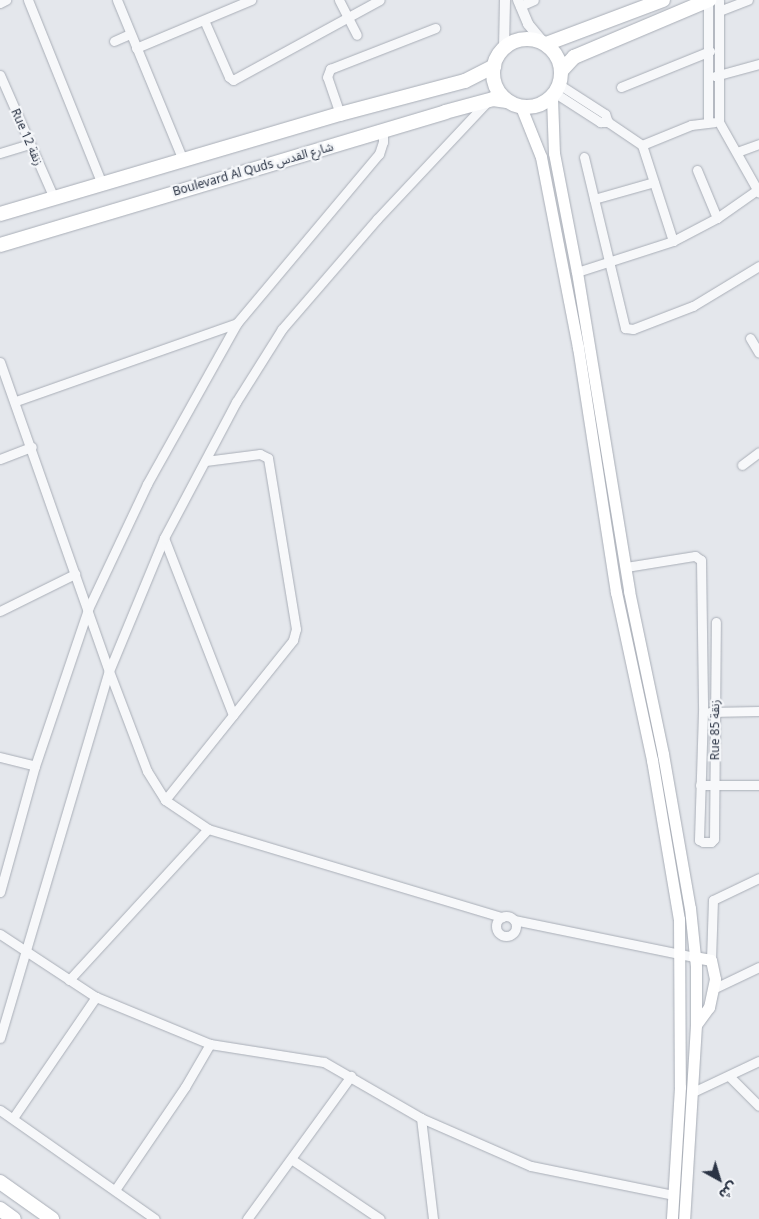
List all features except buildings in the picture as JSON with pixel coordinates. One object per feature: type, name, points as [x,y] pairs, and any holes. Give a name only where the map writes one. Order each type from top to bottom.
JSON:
[{"type":"main road","points":[[544,43],[663,0]]},
{"type":"main road","points":[[684,1219],[696,1025],[694,957],[688,898],[626,567],[577,272],[554,153],[555,92],[562,70],[574,57],[712,0]]},
{"type":"main road","points":[[555,92],[532,107],[522,107],[507,101],[495,85],[494,66],[504,48],[522,39],[544,43],[556,53],[562,70]]},
{"type":"main road","points":[[0,214],[340,114],[465,81],[494,66]]},
{"type":"main road","name":"Boulevard Al Quds شارع القدس","points":[[0,245],[489,100],[507,101]]},
{"type":"main road","points":[[522,107],[541,157],[576,338],[616,592],[652,760],[679,919],[680,1087],[672,1219]]},
{"type":"main road","points":[[694,957],[711,960],[715,966],[715,988],[709,1007],[696,1025]]},
{"type":"main road","points":[[0,1182],[52,1219]]},
{"type":"main road","points":[[0,1209],[14,1219]]},
{"type":"street","points":[[0,3],[6,0]]},
{"type":"street","points":[[28,0],[102,184]]},
{"type":"street","points":[[117,0],[182,160]]},
{"type":"street","points":[[136,48],[251,0]]},
{"type":"street","points":[[339,0],[346,17],[357,35]]},
{"type":"street","points":[[204,20],[232,80],[380,0]]},
{"type":"street","points":[[504,48],[507,18],[505,0]]},
{"type":"street","points":[[534,0],[519,3],[544,43]]},
{"type":"street","points":[[577,272],[673,241],[716,218],[758,192],[719,122],[719,11],[712,0]]},
{"type":"street","points":[[708,121],[707,52],[712,0]]},
{"type":"street","points":[[719,11],[748,0]]},
{"type":"street","points":[[340,114],[327,77],[330,69],[435,28]]},
{"type":"street","points":[[114,41],[130,34]]},
{"type":"street","points":[[621,86],[720,47]]},
{"type":"street","points":[[707,76],[720,76],[759,64]]},
{"type":"street","name":"Rue 12 زنقة","points":[[0,75],[54,198]]},
{"type":"street","points":[[555,92],[600,122],[608,122],[642,145],[673,241]]},
{"type":"street","points":[[0,1038],[109,671],[164,538],[241,394],[282,329],[377,219],[489,100]]},
{"type":"street","points":[[642,145],[708,121],[719,122]]},
{"type":"street","points":[[0,892],[35,766],[88,610],[147,484],[237,323],[379,154],[383,142],[382,131]]},
{"type":"street","points":[[0,153],[29,144]]},
{"type":"street","points":[[737,152],[759,144]]},
{"type":"street","points":[[584,157],[624,326],[630,329],[693,306],[759,266]]},
{"type":"street","points":[[697,170],[716,218]]},
{"type":"street","points":[[594,198],[654,182]]},
{"type":"street","points":[[16,401],[237,323]]},
{"type":"street","points":[[750,338],[759,353]]},
{"type":"street","points":[[0,362],[16,401],[109,671],[147,770],[165,800],[208,829],[502,917],[694,957]]},
{"type":"street","points":[[0,459],[32,447]]},
{"type":"street","points":[[742,465],[759,452]]},
{"type":"street","points":[[165,800],[292,640],[296,625],[268,458],[260,454],[205,461]]},
{"type":"street","points":[[164,538],[233,715]]},
{"type":"street","points":[[626,567],[695,556],[701,560],[703,712],[700,785],[759,786]]},
{"type":"street","points":[[0,611],[75,574]]},
{"type":"street","name":"Rue 85 زنقة","points":[[700,785],[699,841],[711,842],[714,839],[716,622]]},
{"type":"street","points":[[703,712],[759,711]]},
{"type":"street","points":[[0,757],[35,766]]},
{"type":"street","points":[[69,980],[208,829]]},
{"type":"street","points":[[711,960],[712,904],[719,896],[759,878]]},
{"type":"street","points":[[502,917],[496,926],[504,936],[514,932],[514,920]]},
{"type":"street","points":[[0,934],[25,952],[96,996],[210,1044],[324,1062],[421,1118],[531,1166],[674,1195]]},
{"type":"street","points":[[715,988],[759,967]]},
{"type":"street","points":[[13,1118],[96,996]]},
{"type":"street","points":[[115,1190],[190,1080],[210,1044]]},
{"type":"street","points":[[693,1092],[759,1061]]},
{"type":"street","points":[[247,1219],[351,1076]]},
{"type":"street","points":[[729,1076],[759,1106]]},
{"type":"street","points":[[0,1110],[155,1219]]},
{"type":"street","points":[[421,1118],[433,1219]]},
{"type":"street","points":[[291,1159],[380,1219]]}]
